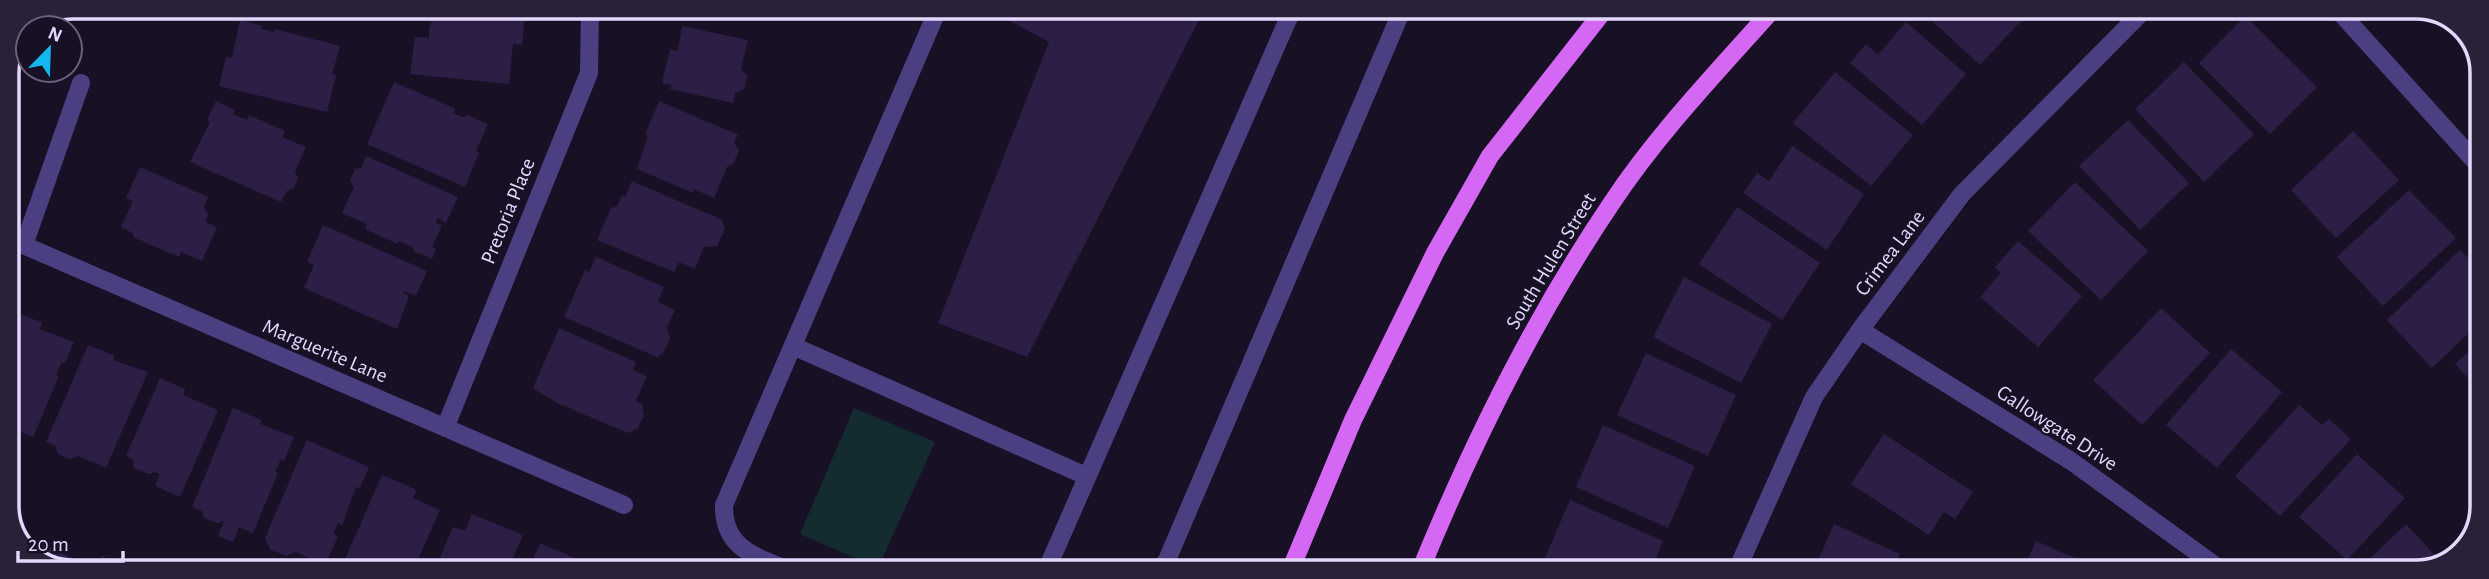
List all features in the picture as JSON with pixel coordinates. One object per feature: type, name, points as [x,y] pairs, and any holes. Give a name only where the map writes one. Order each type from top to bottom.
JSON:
[{"type":"main road","points":[[1295,560],[1353,420],[1435,253],[1490,156],[1597,19]]},
{"type":"main road","name":"South Hulen Street","points":[[1425,560],[1529,338],[1612,203],[1684,108],[1764,19]]},
{"type":"street","name":"Pretoria Place","points":[[445,428],[589,73],[590,19]]},
{"type":"street","points":[[766,560],[743,550],[729,534],[724,518],[724,505],[934,19]]},
{"type":"street","points":[[1051,560],[1288,19]]},
{"type":"street","points":[[1167,560],[1398,19]]},
{"type":"street","name":"Crimea Lane","points":[[1741,560],[1814,397],[1860,331],[1962,194],[2135,19]]},
{"type":"street","points":[[2346,19],[2470,156]]},
{"type":"street","points":[[19,235],[81,84]]},
{"type":"street","name":"Marguerite Lane","points":[[19,243],[624,505]]},
{"type":"street","name":"Gallowgate Drive","points":[[1860,331],[2071,461],[2207,560]]},
{"type":"street","points":[[793,346],[1086,476]]},
{"type":"green space","points":[[854,408],[935,442],[882,560],[860,560],[800,534]]},
{"type":"building","points":[[433,19],[525,19],[522,45],[513,44],[509,84],[410,74],[415,37],[429,38]]},
{"type":"building","points":[[1007,19],[1199,19],[1027,357],[938,323],[1049,42]]},
{"type":"building","points":[[1930,19],[2021,19],[1980,65]]},
{"type":"building","points":[[2242,19],[2248,19],[2317,87],[2270,134],[2199,63]]},
{"type":"building","points":[[240,20],[262,26],[261,29],[274,32],[275,29],[340,46],[332,74],[336,75],[327,112],[219,86],[226,57],[232,58]]},
{"type":"building","points":[[1906,22],[1966,74],[1922,125],[1850,63],[1866,44],[1878,55]]},
{"type":"building","points":[[682,26],[748,40],[741,69],[747,76],[744,89],[735,93],[733,103],[670,89],[672,85],[662,83],[670,49],[678,51]]},
{"type":"building","points":[[2184,62],[2254,134],[2204,182],[2135,109]]},
{"type":"building","points":[[1835,72],[1913,135],[1871,186],[1793,123]]},
{"type":"building","points":[[394,82],[456,109],[453,113],[465,118],[467,115],[488,124],[465,187],[367,144]]},
{"type":"building","points":[[216,101],[235,110],[233,114],[247,120],[249,115],[285,131],[282,137],[306,147],[295,172],[298,178],[294,188],[287,191],[281,202],[190,162],[210,122],[207,120]]},
{"type":"building","points":[[659,101],[738,135],[734,142],[739,151],[733,164],[727,167],[714,198],[694,189],[693,193],[637,169],[648,136],[645,134]]},
{"type":"building","points":[[2128,120],[2189,183],[2140,230],[2079,166]]},
{"type":"building","points":[[2353,131],[2399,180],[2336,238],[2291,190]]},
{"type":"building","points":[[1792,146],[1864,194],[1827,250],[1743,193],[1757,173],[1769,181]]},
{"type":"building","points":[[366,156],[458,197],[446,223],[437,218],[436,223],[442,225],[432,247],[436,249],[432,259],[399,241],[398,244],[365,229],[367,224],[342,213],[354,187],[350,181],[355,169],[361,168]]},
{"type":"building","points":[[140,167],[208,197],[204,207],[208,215],[205,222],[217,227],[202,261],[181,252],[179,257],[133,237],[134,234],[121,227],[133,201],[126,198]]},
{"type":"building","points":[[632,181],[722,220],[725,229],[717,246],[704,247],[695,269],[679,262],[674,272],[597,240],[612,206],[616,208],[622,195],[625,197]]},
{"type":"building","points":[[2075,182],[2148,251],[2101,300],[2028,231]]},
{"type":"building","points":[[2409,190],[2456,238],[2383,306],[2337,257]]},
{"type":"building","points":[[1737,207],[1820,263],[1782,320],[1699,264]]},
{"type":"building","points":[[323,225],[427,271],[416,296],[404,291],[403,293],[409,296],[397,329],[304,288],[314,265],[307,262]]},
{"type":"building","points":[[2018,241],[2082,296],[2038,347],[1980,297],[2001,273],[1995,267]]},
{"type":"building","points":[[2460,250],[2470,260],[2470,332],[2432,368],[2387,320]]},
{"type":"building","points":[[596,257],[664,287],[658,302],[675,310],[666,329],[670,339],[663,353],[657,357],[564,317],[585,270],[589,272]]},
{"type":"building","points":[[1684,277],[1772,324],[1741,383],[1653,337]]},
{"type":"building","points":[[2161,308],[2210,353],[2142,425],[2093,380]]},
{"type":"building","points":[[19,313],[42,323],[40,329],[74,342],[65,363],[62,362],[56,375],[59,376],[33,437],[19,431]]},
{"type":"building","points":[[559,328],[636,362],[633,370],[647,376],[636,401],[642,404],[644,415],[638,428],[628,433],[557,403],[533,388]]},
{"type":"building","points":[[88,345],[115,356],[113,360],[148,372],[106,468],[78,456],[69,459],[58,454],[55,446],[46,442]]},
{"type":"building","points":[[2231,349],[2282,392],[2217,468],[2166,425]]},
{"type":"building","points":[[2470,350],[2470,380],[2455,364]]},
{"type":"building","points":[[1646,353],[1736,395],[1708,456],[1617,415]]},
{"type":"building","points":[[160,378],[185,389],[183,395],[218,410],[180,497],[155,486],[160,474],[149,474],[134,468],[133,459],[126,456]]},
{"type":"building","points":[[2299,405],[2322,425],[2329,419],[2351,439],[2280,516],[2235,476]]},
{"type":"building","points":[[233,408],[262,420],[260,424],[294,437],[284,461],[281,459],[275,472],[278,473],[253,533],[239,527],[233,542],[218,536],[224,521],[217,523],[204,518],[202,511],[192,507]]},
{"type":"building","points":[[1603,425],[1695,466],[1668,528],[1576,487]]},
{"type":"building","points":[[1884,434],[1973,492],[1955,519],[1944,512],[1929,535],[1851,484]]},
{"type":"building","points":[[307,440],[369,467],[360,488],[356,487],[342,525],[338,523],[333,534],[338,536],[327,560],[314,560],[296,552],[286,556],[270,549],[265,538]]},
{"type":"building","points":[[2357,454],[2405,498],[2347,560],[2299,517]]},
{"type":"building","points":[[382,475],[417,490],[413,498],[440,510],[418,560],[345,560]]},
{"type":"building","points":[[1570,500],[1663,541],[1655,560],[1544,560]]},
{"type":"building","points":[[472,514],[523,535],[512,560],[439,560],[453,527],[465,531]]},
{"type":"building","points":[[1834,524],[1900,554],[1897,560],[1818,560]]},
{"type":"building","points":[[2406,524],[2435,556],[2416,560],[2368,560]]},
{"type":"building","points":[[2036,541],[2080,560],[2027,560]]},
{"type":"building","points":[[37,542],[77,560],[53,556],[36,544]]},
{"type":"building","points":[[540,543],[579,560],[533,560]]}]
